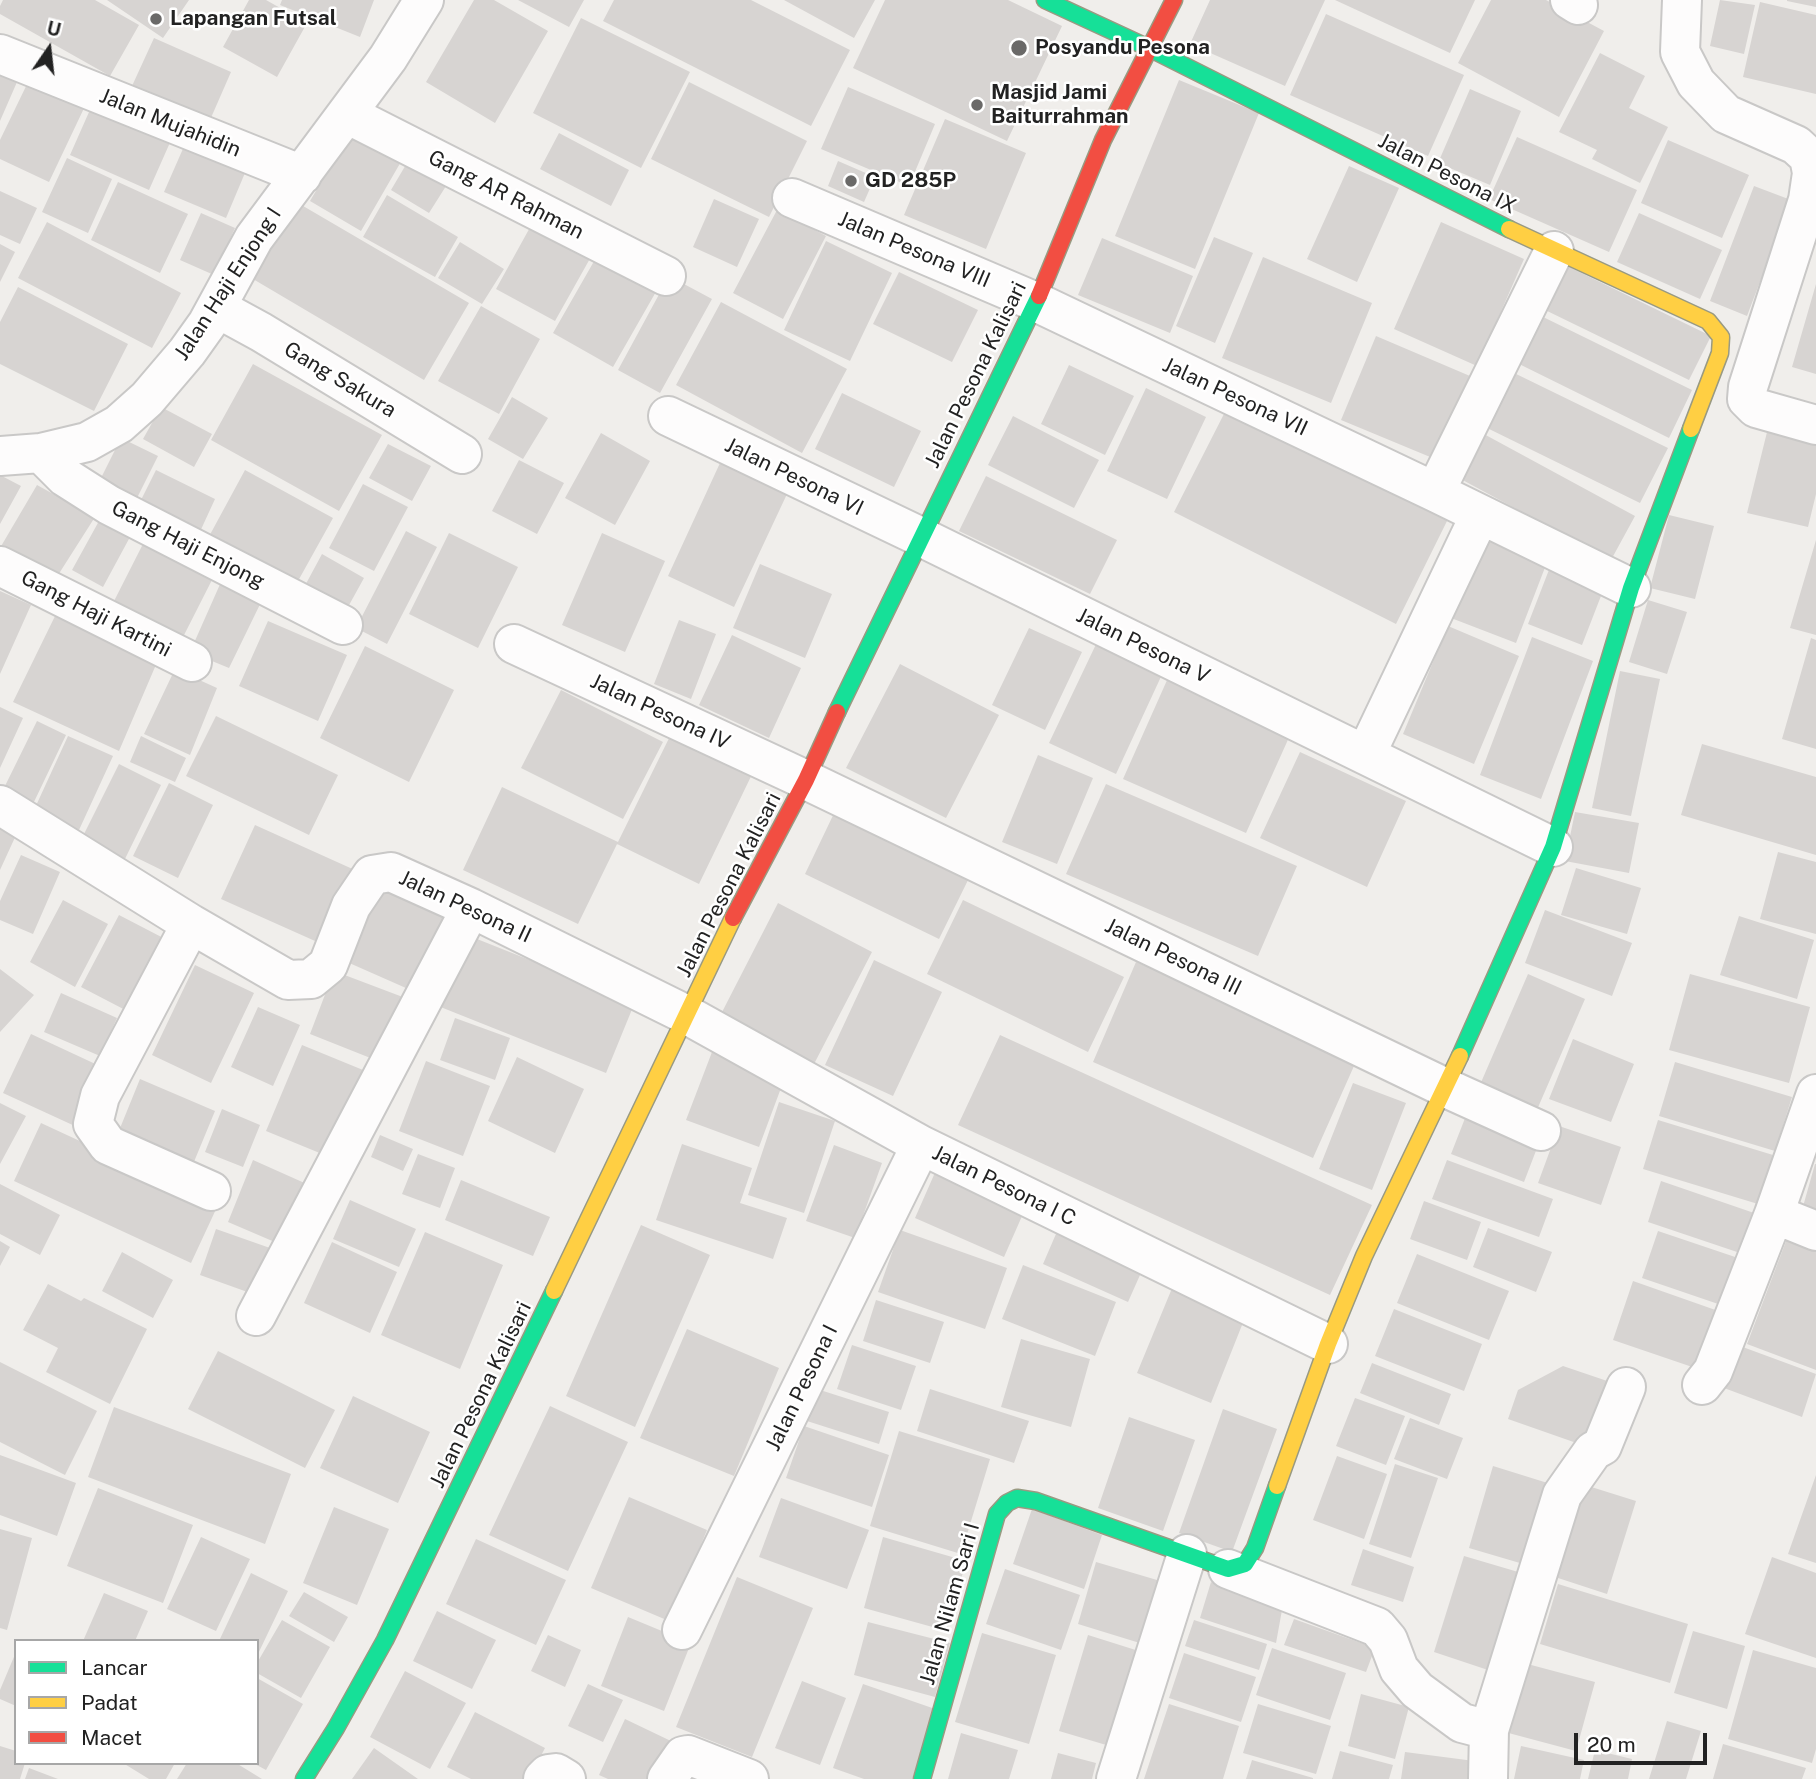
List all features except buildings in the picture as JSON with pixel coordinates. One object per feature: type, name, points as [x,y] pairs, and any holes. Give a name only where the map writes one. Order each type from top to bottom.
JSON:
[{"type":"street","name":"Jalan Haji Enjong I","points":[[0,455],[41,453],[87,442],[119,424],[147,399],[187,352],[217,308],[254,239],[388,58],[424,0]]},
{"type":"street","name":"Jalan Pesona IX","points":[[1045,0],[1151,49],[1554,251],[1708,321],[1721,337],[1720,353],[1630,588]]},
{"type":"street","name":"Jalan Pesona Kalisari","points":[[304,1779],[385,1640],[750,883],[806,780],[1035,302],[1102,140],[1174,0]]},
{"type":"street","points":[[1682,0],[1680,52],[1696,83],[1726,114],[1796,145],[1809,157],[1812,202],[1748,387],[1747,399],[1756,408],[1816,425]]},
{"type":"street","name":"Jalan Mujahidin","points":[[0,54],[302,175]]},
{"type":"street","name":"Gang AR Rahman","points":[[347,114],[666,276]]},
{"type":"street","name":"Jalan Pesona VIII","points":[[792,198],[1035,302]]},
{"type":"street","points":[[1435,492],[1554,251]]},
{"type":"street","name":"Jalan Pesona VII","points":[[1035,302],[1630,588]]},
{"type":"street","name":"Gang Sakura","points":[[217,308],[462,454]]},
{"type":"street","name":"Jalan Pesona VI","points":[[668,416],[921,537]]},
{"type":"street","name":"Gang Haji Enjong","points":[[41,453],[65,477],[109,505],[343,625]]},
{"type":"street","points":[[1366,754],[1480,515]]},
{"type":"street","name":"Jalan Pesona V","points":[[921,537],[1553,847]]},
{"type":"street","name":"Gang Haji Kartini","points":[[0,566],[192,662]]},
{"type":"street","points":[[1489,1730],[1461,1723],[1417,1690],[1399,1670],[1388,1640],[1377,1627],[1242,1558],[1364,1255],[1446,1088],[1553,847],[1630,588]]},
{"type":"street","name":"Jalan Pesona IV","points":[[514,644],[806,780]]},
{"type":"street","name":"Jalan Pesona III","points":[[806,780],[1446,1088],[1541,1131]]},
{"type":"street","name":"Jalan Pesona II","points":[[0,805],[191,925],[288,980],[311,979],[328,965],[351,906],[372,875],[391,872],[471,908],[687,1015]]},
{"type":"street","points":[[256,1316],[471,908]]},
{"type":"street","points":[[191,925],[100,1096],[93,1124],[108,1145],[211,1191]]},
{"type":"street","name":"Jalan Pesona I C","points":[[687,1015],[921,1145],[1328,1344]]},
{"type":"street","points":[[1702,1385],[1713,1371],[1774,1214],[1816,1094]]},
{"type":"street","name":"Jalan Pesona I","points":[[682,1630],[921,1145]]},
{"type":"street","points":[[1774,1214],[1816,1231]]},
{"type":"street","points":[[1488,1779],[1489,1730],[1562,1495],[1592,1451],[1602,1447],[1626,1387]]},
{"type":"street","name":"Jalan Nilam Sari I","points":[[922,1779],[996,1514],[1007,1503],[1017,1498],[1035,1501],[1187,1554],[1242,1558]]},
{"type":"street","points":[[1116,1779],[1187,1554]]},
{"type":"street","points":[[667,1779],[684,1756],[688,1755],[749,1779]]},
{"type":"street","points":[[543,1779],[548,1774],[556,1773],[566,1779]]},
{"type":"traffic: fast","points":[[1045,0],[1151,49],[1509,229]]},
{"type":"traffic: fast","points":[[837,712],[1039,296]]},
{"type":"traffic: fast","points":[[1460,1056],[1553,847],[1631,588],[1691,429]]},
{"type":"traffic: fast","points":[[304,1779],[385,1640],[554,1291]]},
{"type":"traffic: fast","points":[[922,1779],[997,1514],[1007,1503],[1017,1498],[1036,1501],[1228,1569],[1245,1564],[1255,1548],[1277,1486]]},
{"type":"traffic: slow","points":[[1509,229],[1708,321],[1721,337],[1720,353],[1691,429]]},
{"type":"traffic: slow","points":[[554,1291],[733,918]]},
{"type":"traffic: slow","points":[[1277,1486],[1328,1344],[1364,1256],[1460,1056]]},
{"type":"traffic: jam","points":[[1039,296],[1103,140],[1174,0]]},
{"type":"traffic: jam","points":[[733,918],[806,780],[837,712]]},
{"type":"place","name":"Lapangan Futsal","points":[[156,19]]},
{"type":"place","name":"Posyandu Pesona","points":[[1019,48]]},
{"type":"place","name":"Masjid Jami Baiturrahman","points":[[977,105]]},
{"type":"place","name":"GD 285P","points":[[851,181]]}]
